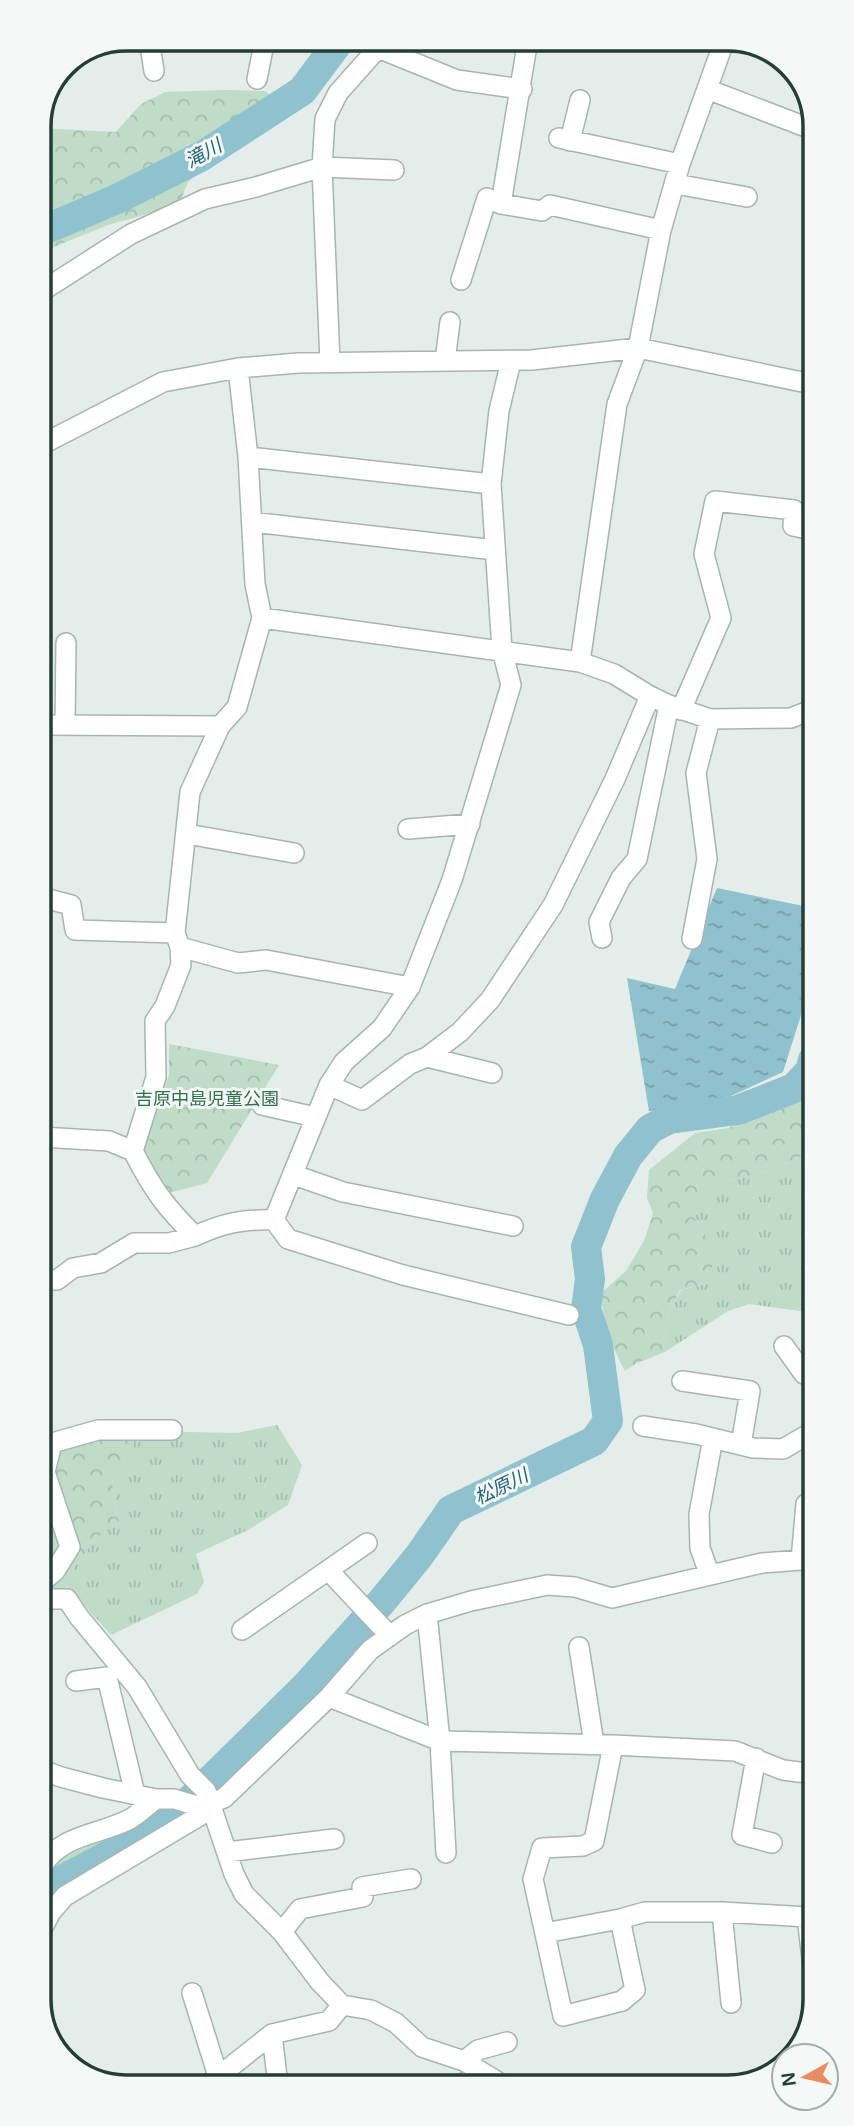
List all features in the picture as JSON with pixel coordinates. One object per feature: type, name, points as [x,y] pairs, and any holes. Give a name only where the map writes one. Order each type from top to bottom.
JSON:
[{"type":"street","points":[[151,51],[154,71]]},
{"type":"street","points":[[257,79],[262,51]]},
{"type":"street","points":[[330,363],[322,167],[325,119],[338,93],[375,51]]},
{"type":"street","points":[[385,51],[457,80],[522,89]]},
{"type":"street","points":[[501,204],[527,51]]},
{"type":"street","points":[[580,662],[617,404],[638,348],[661,230],[680,163],[721,51]]},
{"type":"street","points":[[707,89],[803,126]]},
{"type":"street","points":[[580,100],[565,140],[680,163]]},
{"type":"street","points":[[51,285],[131,234],[205,199],[322,167],[394,170]]},
{"type":"street","points":[[676,184],[747,197]]},
{"type":"street","points":[[461,280],[487,198],[501,204],[542,211],[550,205],[661,230]]},
{"type":"street","points":[[445,361],[450,322]]},
{"type":"street","points":[[51,440],[163,382],[238,368],[330,363],[532,360],[638,348],[803,382]]},
{"type":"street","points":[[274,1220],[329,1085],[344,1062],[382,1028],[410,987],[452,880],[511,685],[502,650],[491,484],[499,411],[511,360]]},
{"type":"street","points":[[133,1151],[156,1077],[155,1021],[165,1006],[181,965],[178,940],[190,792],[220,726],[237,707],[262,618],[255,584],[248,457],[238,368]]},
{"type":"street","points":[[248,457],[491,484]]},
{"type":"street","points":[[602,938],[599,922],[621,878],[637,859],[675,708],[726,612],[704,554],[715,501],[794,510],[793,526],[803,528]]},
{"type":"street","points":[[252,522],[495,550]]},
{"type":"street","points":[[262,618],[580,662],[614,674],[675,708],[710,719],[791,718],[803,713]]},
{"type":"street","points":[[65,724],[66,643]]},
{"type":"street","points":[[329,1085],[362,1100],[460,1032],[490,1000],[553,905],[615,779],[650,696]]},
{"type":"street","points":[[692,939],[708,859],[696,773],[710,719]]},
{"type":"street","points":[[51,725],[220,726]]},
{"type":"street","points":[[408,829],[470,824]]},
{"type":"street","points":[[187,834],[294,853]]},
{"type":"street","points":[[51,900],[71,905],[75,930],[178,940],[238,963],[266,960],[410,987]]},
{"type":"street","points":[[427,1057],[492,1073]]},
{"type":"street","points":[[262,1105],[315,1117]]},
{"type":"street","points":[[51,1138],[109,1141],[133,1151],[151,1188],[169,1212],[195,1236]]},
{"type":"street","points":[[294,1175],[343,1192],[513,1226]]},
{"type":"street","points":[[51,1280],[57,1280],[73,1268],[101,1263],[134,1243],[169,1243],[195,1236],[220,1224],[274,1220]]},
{"type":"street","points":[[274,1220],[288,1238],[301,1243],[403,1275],[569,1315]]},
{"type":"street","points":[[784,1346],[803,1373]]},
{"type":"street","points":[[682,1381],[750,1391],[741,1445]]},
{"type":"street","points":[[643,1426],[741,1445],[783,1449],[803,1437]]},
{"type":"street","points":[[51,1447],[52,1443],[98,1430],[172,1430]]},
{"type":"street","points":[[709,1573],[700,1548],[699,1514],[713,1438]]},
{"type":"street","points":[[51,1490],[70,1547],[51,1574]]},
{"type":"street","points":[[242,1630],[367,1543]]},
{"type":"street","points":[[51,1912],[65,1896],[207,1803],[224,1798],[330,1698],[385,1630],[471,1601],[547,1585],[575,1587],[612,1598],[709,1573],[762,1563],[803,1561]]},
{"type":"street","points":[[328,1570],[385,1630]]},
{"type":"street","points":[[51,1599],[67,1599],[137,1687],[207,1803],[244,1894],[282,1933],[320,1982],[342,2005],[371,2010],[396,2023],[422,2047],[464,2061],[486,2075]]},
{"type":"street","points":[[427,1614],[440,1741],[446,1853]]},
{"type":"street","points":[[579,1647],[603,1744],[594,1841],[583,1846],[542,1849],[533,1879],[563,2016],[622,2001],[635,1990],[620,1919]]},
{"type":"street","points":[[76,1681],[107,1677],[135,1794]]},
{"type":"street","points":[[330,1698],[440,1741],[603,1744],[735,1751],[783,1770],[803,1772]]},
{"type":"street","points":[[756,1758],[742,1835],[772,1843]]},
{"type":"street","points":[[51,1773],[135,1794],[207,1803]]},
{"type":"street","points":[[51,1852],[81,1836],[130,1819],[165,1799]]},
{"type":"street","points":[[227,1852],[334,1839]]},
{"type":"street","points":[[282,1933],[300,1909],[363,1897],[362,1887],[411,1879]]},
{"type":"street","points":[[545,1933],[645,1912],[803,1914]]},
{"type":"street","points":[[722,1912],[731,2003]]},
{"type":"street","points":[[192,1993],[211,2075]]},
{"type":"street","points":[[220,2075],[272,2034],[329,2021],[342,2005]]},
{"type":"street","points":[[272,2034],[277,2075]]},
{"type":"street","points":[[464,2061],[478,2050],[507,2042]]},
{"type":"street","points":[[478,2075],[482,2073]]},
{"type":"green space","points":[[265,91],[282,104],[188,182],[179,205],[108,225],[51,248],[51,129],[116,132],[141,104],[165,92]]},
{"type":"green space","name":"吉原中島児童公園","points":[[169,1044],[279,1065],[207,1183],[161,1195],[142,1152],[169,1075]]},
{"type":"green space","points":[[803,1089],[803,1156],[772,1170],[719,1183],[699,1198],[694,1229],[710,1238],[713,1282],[680,1290],[666,1319],[665,1352],[625,1371],[609,1334],[601,1293],[626,1271],[644,1241],[653,1213],[647,1198],[649,1170],[695,1133],[728,1128],[770,1110]]},
{"type":"green space","points":[[803,1156],[803,1311],[749,1304],[728,1311],[665,1352],[666,1319],[681,1290],[713,1282],[694,1229],[699,1198],[719,1183],[772,1170]]},
{"type":"green space","points":[[277,1425],[302,1465],[288,1505],[248,1530],[196,1554],[204,1582],[197,1594],[111,1635],[63,1582],[97,1536],[119,1521],[112,1481],[140,1431],[237,1433]]},
{"type":"green space","points":[[140,1431],[112,1481],[119,1521],[94,1540],[66,1579],[67,1594],[51,1596],[51,1446],[52,1443]]},
{"type":"green space","points":[[159,1799],[197,1814],[69,1890],[51,1919],[51,1860]]},
{"type":"water","points":[[717,888],[803,906],[803,1009],[783,1072],[731,1096],[649,1111],[627,978],[675,989]]},
{"type":"waterway","name":"滝川","points":[[51,227],[117,199],[202,156],[302,91],[332,51]]},
{"type":"waterway","name":"松原川","points":[[51,1890],[60,1881],[128,1845],[174,1816],[306,1686],[383,1600],[419,1556],[451,1510],[594,1441],[608,1421],[598,1345],[586,1309],[590,1279],[586,1247],[605,1199],[628,1156],[650,1129],[669,1119],[738,1110],[794,1088],[803,1078]]}]
